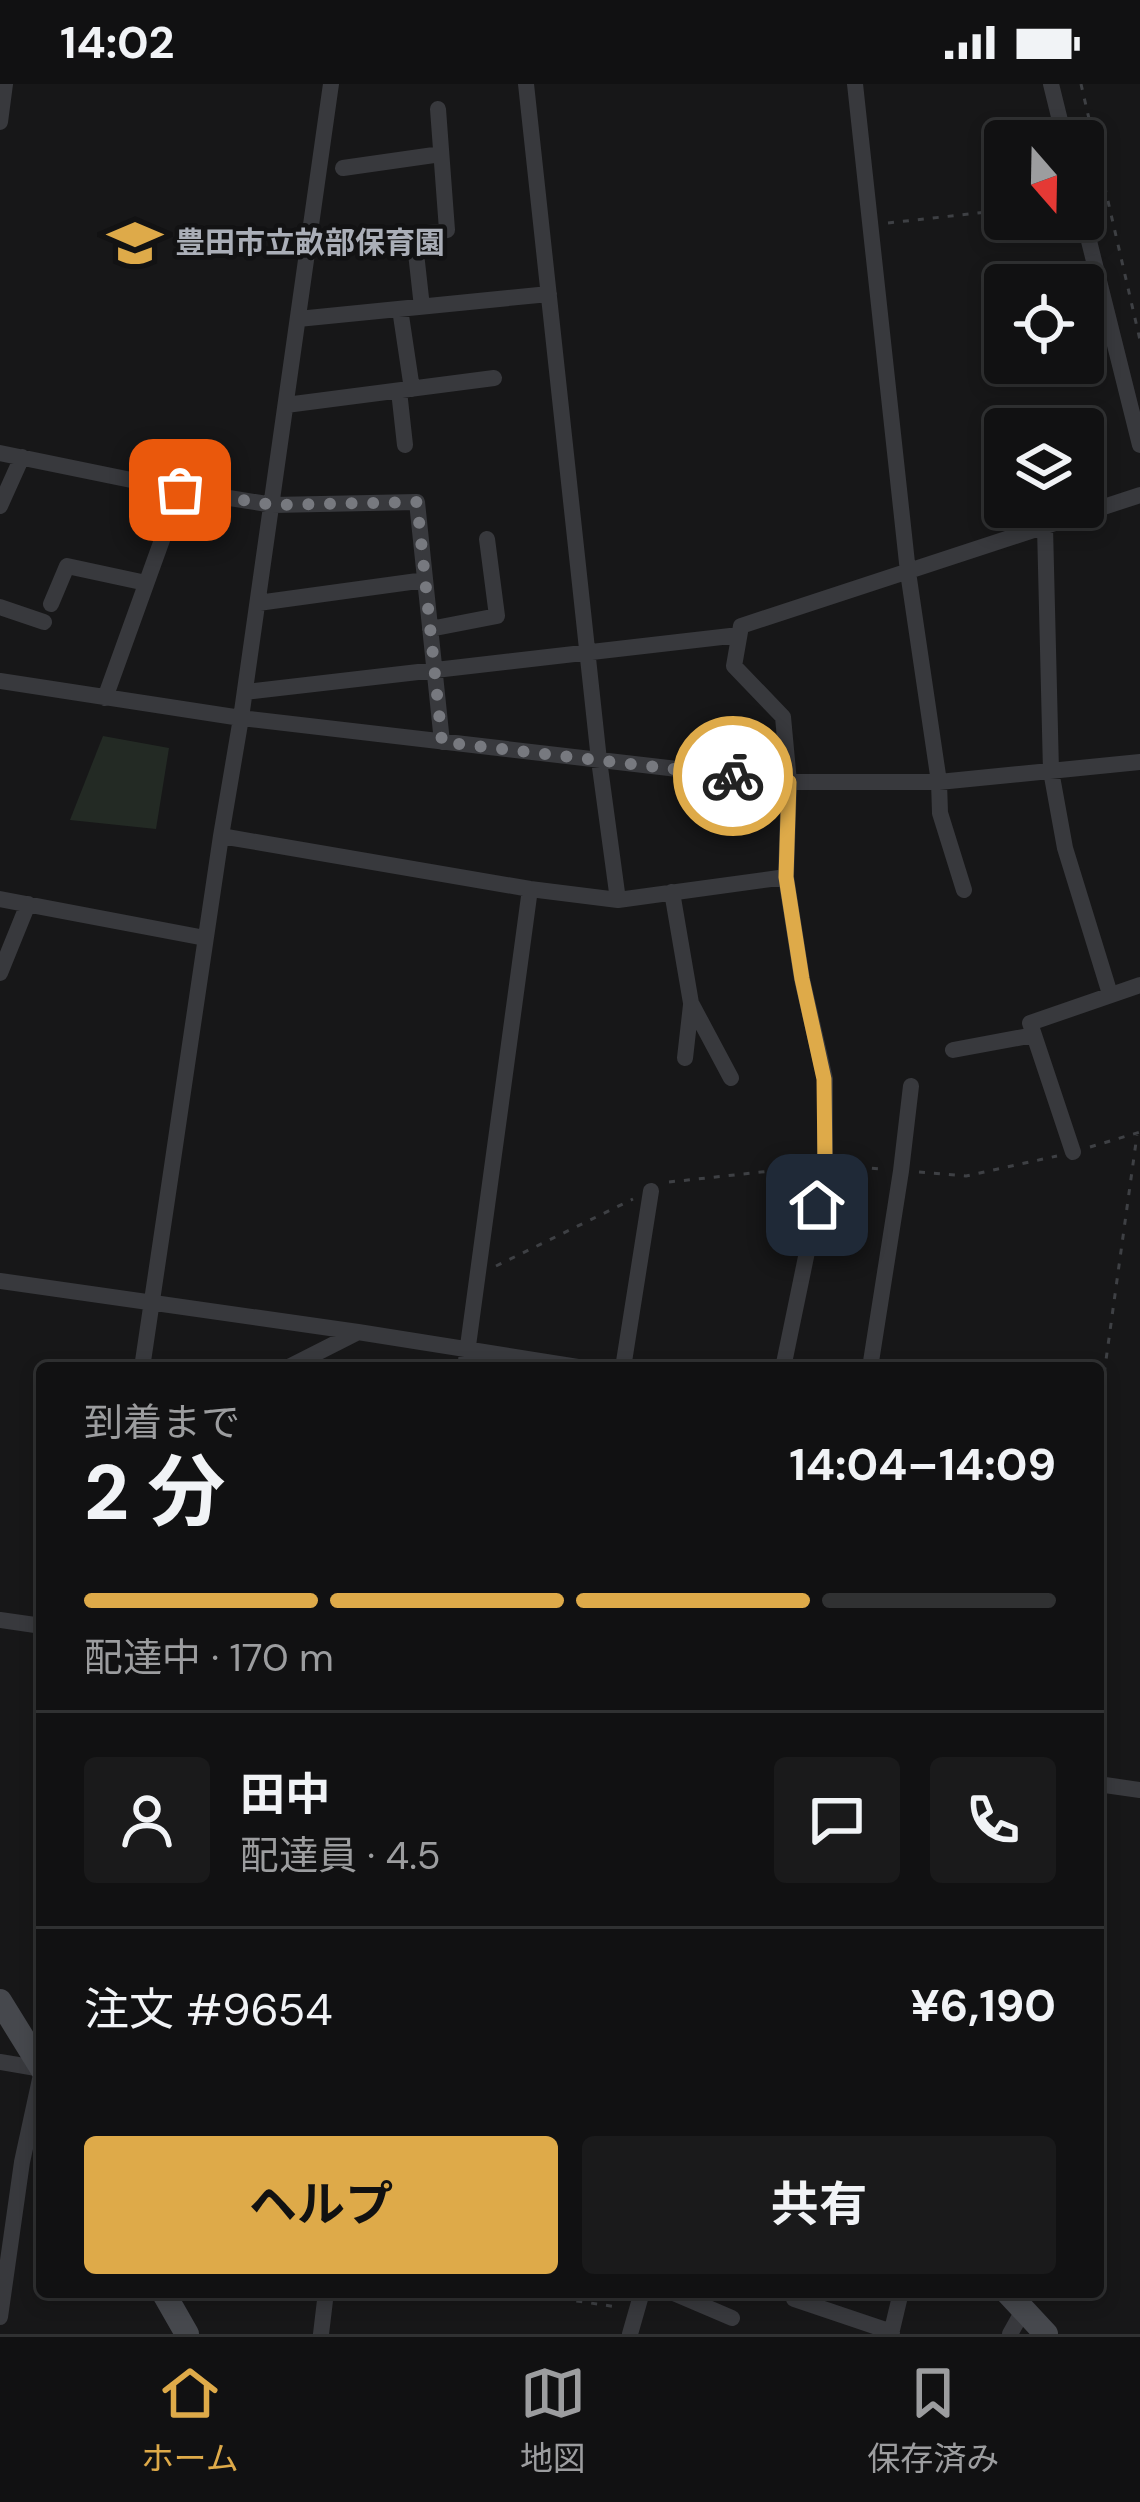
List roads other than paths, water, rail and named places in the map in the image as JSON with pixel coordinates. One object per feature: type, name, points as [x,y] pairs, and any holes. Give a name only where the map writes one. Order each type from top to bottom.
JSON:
[{"type":"street","points":[[0,122],[5,84]]},
{"type":"street","points":[[143,1362],[242,718],[331,84]]},
{"type":"street","points":[[526,84],[618,900]]},
{"type":"street","points":[[855,84],[908,572],[940,813],[964,890]]},
{"type":"street","points":[[1051,84],[1059,120]]},
{"type":"street","points":[[422,307],[414,235],[447,230],[438,109]]},
{"type":"street","points":[[343,168],[441,154]]},
{"type":"street","points":[[1089,240],[1140,445]]},
{"type":"street","points":[[298,319],[549,294]]},
{"type":"street","points":[[400,309],[405,445]]},
{"type":"street","points":[[286,406],[494,378]]},
{"type":"street","points":[[0,452],[273,505],[417,502],[442,742]]},
{"type":"street","points":[[0,506],[22,457]]},
{"type":"street","points":[[105,698],[180,490]]},
{"type":"street","points":[[1104,507],[1140,495]]},
{"type":"street","points":[[784,1362],[825,1165],[824,1079],[786,877],[789,782],[783,717],[734,666],[741,626],[1039,528]]},
{"type":"street","points":[[1045,528],[1051,771],[1065,848],[1110,994]]},
{"type":"street","points":[[430,629],[497,616],[487,539]]},
{"type":"street","points":[[51,604],[67,566],[146,583]]},
{"type":"street","points":[[258,603],[425,580]]},
{"type":"street","points":[[0,607],[44,622]]},
{"type":"street","points":[[245,692],[739,635]]},
{"type":"street","points":[[0,681],[242,718],[789,782],[939,782],[1140,762]]},
{"type":"street","points":[[221,836],[618,900],[786,877]]},
{"type":"street","points":[[466,1362],[530,889]]},
{"type":"street","points":[[672,892],[691,1003],[686,1058]]},
{"type":"street","points":[[0,898],[206,938]]},
{"type":"street","points":[[0,973],[28,904]]},
{"type":"street","points":[[1073,1152],[1030,1023],[1140,985]]},
{"type":"street","points":[[691,1003],[730,1078]]},
{"type":"street","points":[[953,1050],[1034,1034]]},
{"type":"street","points":[[871,1362],[911,1086]]},
{"type":"street","points":[[623,1362],[651,1191]]},
{"type":"street","points":[[0,1281],[549,1362]]},
{"type":"street","points":[[298,1362],[358,1332]]},
{"type":"street","points":[[0,1620],[36,1625]]},
{"type":"street","points":[[1104,1785],[1140,1790]]},
{"type":"street","points":[[0,2001],[36,2060]]},
{"type":"street","points":[[0,2062],[36,2069]]},
{"type":"street","points":[[0,2318],[36,2098]]},
{"type":"street","points":[[0,2159],[22,2162]]},
{"type":"street","points":[[167,2298],[187,2334]]},
{"type":"street","points":[[320,2334],[325,2298]]},
{"type":"street","points":[[685,2298],[732,2318]]},
{"type":"street","points":[[794,2298],[892,2333],[900,2298]]},
{"type":"street","points":[[630,2334],[639,2301]]},
{"type":"street","points":[[1010,2334],[1015,2301]]},
{"type":"street","points":[[1015,2301],[1046,2334]]},
{"type":"place","name":"豊田市立畝部保育園","points":[[135,243]]}]
